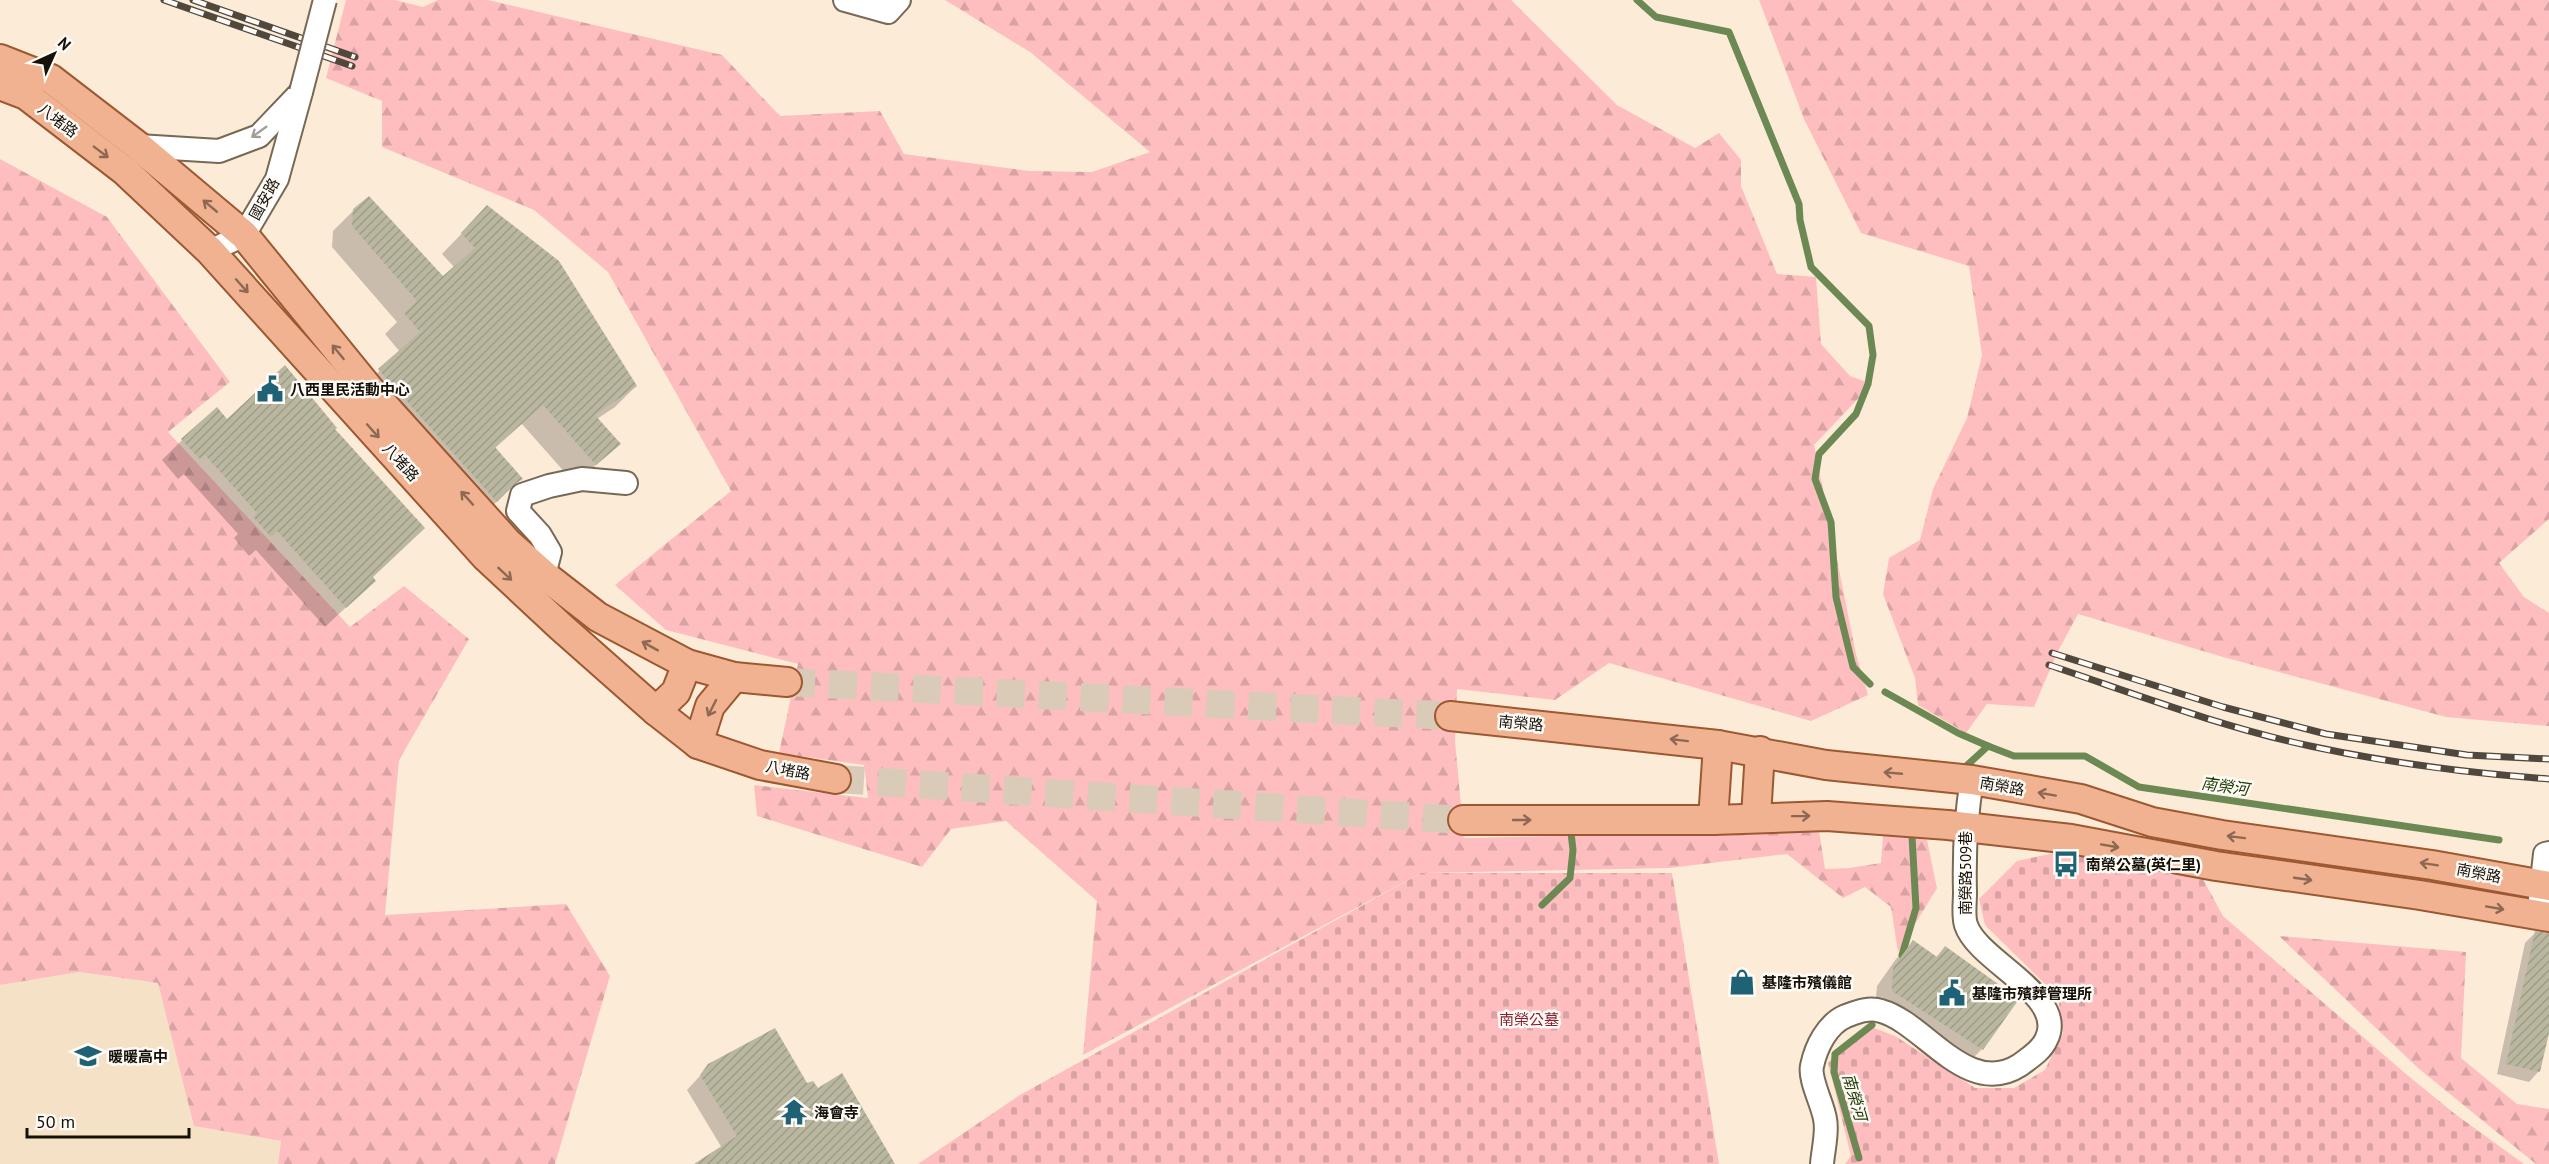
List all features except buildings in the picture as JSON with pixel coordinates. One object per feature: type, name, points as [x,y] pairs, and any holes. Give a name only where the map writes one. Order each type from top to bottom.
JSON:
[{"type":"main road","name":"八堵路","points":[[0,59],[51,79],[138,146],[244,235],[371,391],[508,543],[598,617],[687,664],[734,677],[787,682]]},
{"type":"main road","name":"八堵路","points":[[0,86],[26,95],[125,171],[210,251],[486,557],[656,711],[698,744],[760,765],[836,779]]},
{"type":"main road","points":[[656,711],[676,692],[687,664]]},
{"type":"main road","points":[[698,744],[710,706],[734,677]]},
{"type":"main road","name":"南榮路","points":[[1450,716],[1718,745],[1837,766],[1972,780],[2081,800],[2152,822],[2432,865],[2546,886]]},
{"type":"main road","points":[[1713,820],[1718,745]]},
{"type":"main road","points":[[1756,817],[1760,751]]},
{"type":"main road","points":[[1463,820],[1713,820],[1827,816],[1964,827],[2071,839],[2227,867],[2420,895],[2543,916]]},
{"type":"street","name":"國安路","points":[[210,251],[244,235],[277,179],[325,0]]},
{"type":"street","points":[[844,0],[888,12],[899,0]]},
{"type":"street","points":[[138,146],[219,151],[259,136],[302,92]]},
{"type":"street","points":[[544,574],[550,552],[540,535],[518,511],[522,495],[582,479],[626,483]]},
{"type":"street","name":"南榮路509巷","points":[[1822,1164],[1826,1121],[1811,1068],[1824,1034],[1839,1019],[1860,1010],[1879,1010],[1897,1017],[1956,1063],[1985,1072],[2009,1071],[2033,1056],[2046,1040],[2050,1024],[2044,1003],[1974,941],[1965,924],[1964,827],[1972,780]]},
{"type":"street","points":[[2543,916],[2546,854],[2549,853]]},
{"type":"shaded area","name":"暖暖高中","points":[[79,972],[158,983],[195,1126],[281,1141],[278,1164],[0,1164],[0,985]]},
{"type":"green space","points":[[346,0],[395,0],[423,7],[438,0],[488,0],[722,55],[780,116],[880,111],[904,154],[1029,171],[1092,172],[1150,152],[1030,52],[945,0],[1511,0],[1617,105],[1695,148],[1719,133],[1741,160],[1741,186],[1777,274],[1816,277],[1821,344],[1850,376],[1872,384],[1814,445],[1856,654],[1868,695],[1811,721],[1609,663],[1555,700],[1457,689],[1455,741],[1464,838],[1819,831],[1825,869],[1881,863],[1883,834],[1927,840],[1937,888],[1898,952],[1891,907],[1865,887],[1843,898],[1787,854],[1669,868],[1421,873],[1083,1055],[1097,901],[1006,821],[951,829],[922,867],[757,816],[754,785],[868,798],[864,765],[779,753],[798,664],[666,630],[615,585],[731,491],[608,272],[534,210],[382,147],[382,101],[326,78]]},
{"type":"green space","points":[[1759,0],[2549,0],[2549,519],[2499,563],[2524,597],[2549,613],[2549,726],[2446,717],[2223,657],[2078,614],[2057,653],[2034,707],[1987,704],[1966,733],[1918,705],[1915,678],[1883,594],[1889,558],[1920,540],[1933,489],[1967,418],[1982,355],[1969,266],[1861,233],[1804,119]]},
{"type":"green space","points":[[0,159],[107,217],[230,382],[168,432],[350,627],[404,586],[469,639],[399,760],[385,915],[566,904],[610,976],[555,1164],[278,1164],[281,1141],[194,1126],[158,983],[79,972],[0,985]]},
{"type":"green space","points":[[2054,853],[2199,872],[2223,916],[2406,1074],[2455,1114],[2524,1164],[1845,1164],[1851,1156],[1828,1063],[1869,1026],[1895,1036],[1975,1088],[2014,1088],[2045,1070],[2063,1033],[2058,997],[1985,925],[1979,899],[2017,861]]},
{"type":"green space","name":"南榮公墓","points":[[1421,873],[1672,873],[1719,1164],[918,1164],[1020,1095]]},
{"type":"green space","points":[[2279,936],[2466,952],[2461,1058],[2517,1104],[2549,1109],[2549,1164],[2536,1164],[2418,1068]]},
{"type":"waterway","points":[[1637,0],[1656,17],[1729,32],[1799,204],[1800,220],[1811,267],[1869,326],[1873,355],[1868,384],[1856,414],[1819,454],[1815,479],[1831,522],[1836,597],[1853,667],[1870,684]]},
{"type":"waterway","points":[[1885,692],[1958,733],[1988,746]]},
{"type":"waterway","name":"南榮河","points":[[1963,769],[1988,746],[2014,756],[2085,756],[2139,787],[2499,840]]},
{"type":"waterway","points":[[1542,905],[1570,878],[1573,850],[1571,833]]},
{"type":"waterway","name":"南榮河","points":[[1902,955],[1916,908],[1912,836]]},
{"type":"waterway","name":"南榮河","points":[[1859,1158],[1834,1072],[1835,1054],[1872,1025]]},
{"type":"tunnel","points":[[787,682],[1450,716]]},
{"type":"tunnel","points":[[836,779],[1463,820]]},
{"type":"railway","points":[[164,0],[352,66]]},
{"type":"railway","points":[[193,0],[355,57]]},
{"type":"railway","points":[[2052,653],[2223,707],[2326,734],[2467,755],[2549,759]]},
{"type":"railway","points":[[2049,665],[2211,720],[2310,746],[2429,767],[2549,779]]},
{"type":"place","name":"八西里民活動中心","points":[[270,389]]},
{"type":"place","name":"南榮公墓(英仁里)","points":[[2066,864]]},
{"type":"place","name":"基隆市殯儀館","points":[[1742,982]]},
{"type":"place","name":"基隆市殯葬管理所","points":[[1952,993]]},
{"type":"place","name":"暖暖高中","points":[[88,1056]]},
{"type":"place","name":"海會寺","points":[[794,1112]]}]
